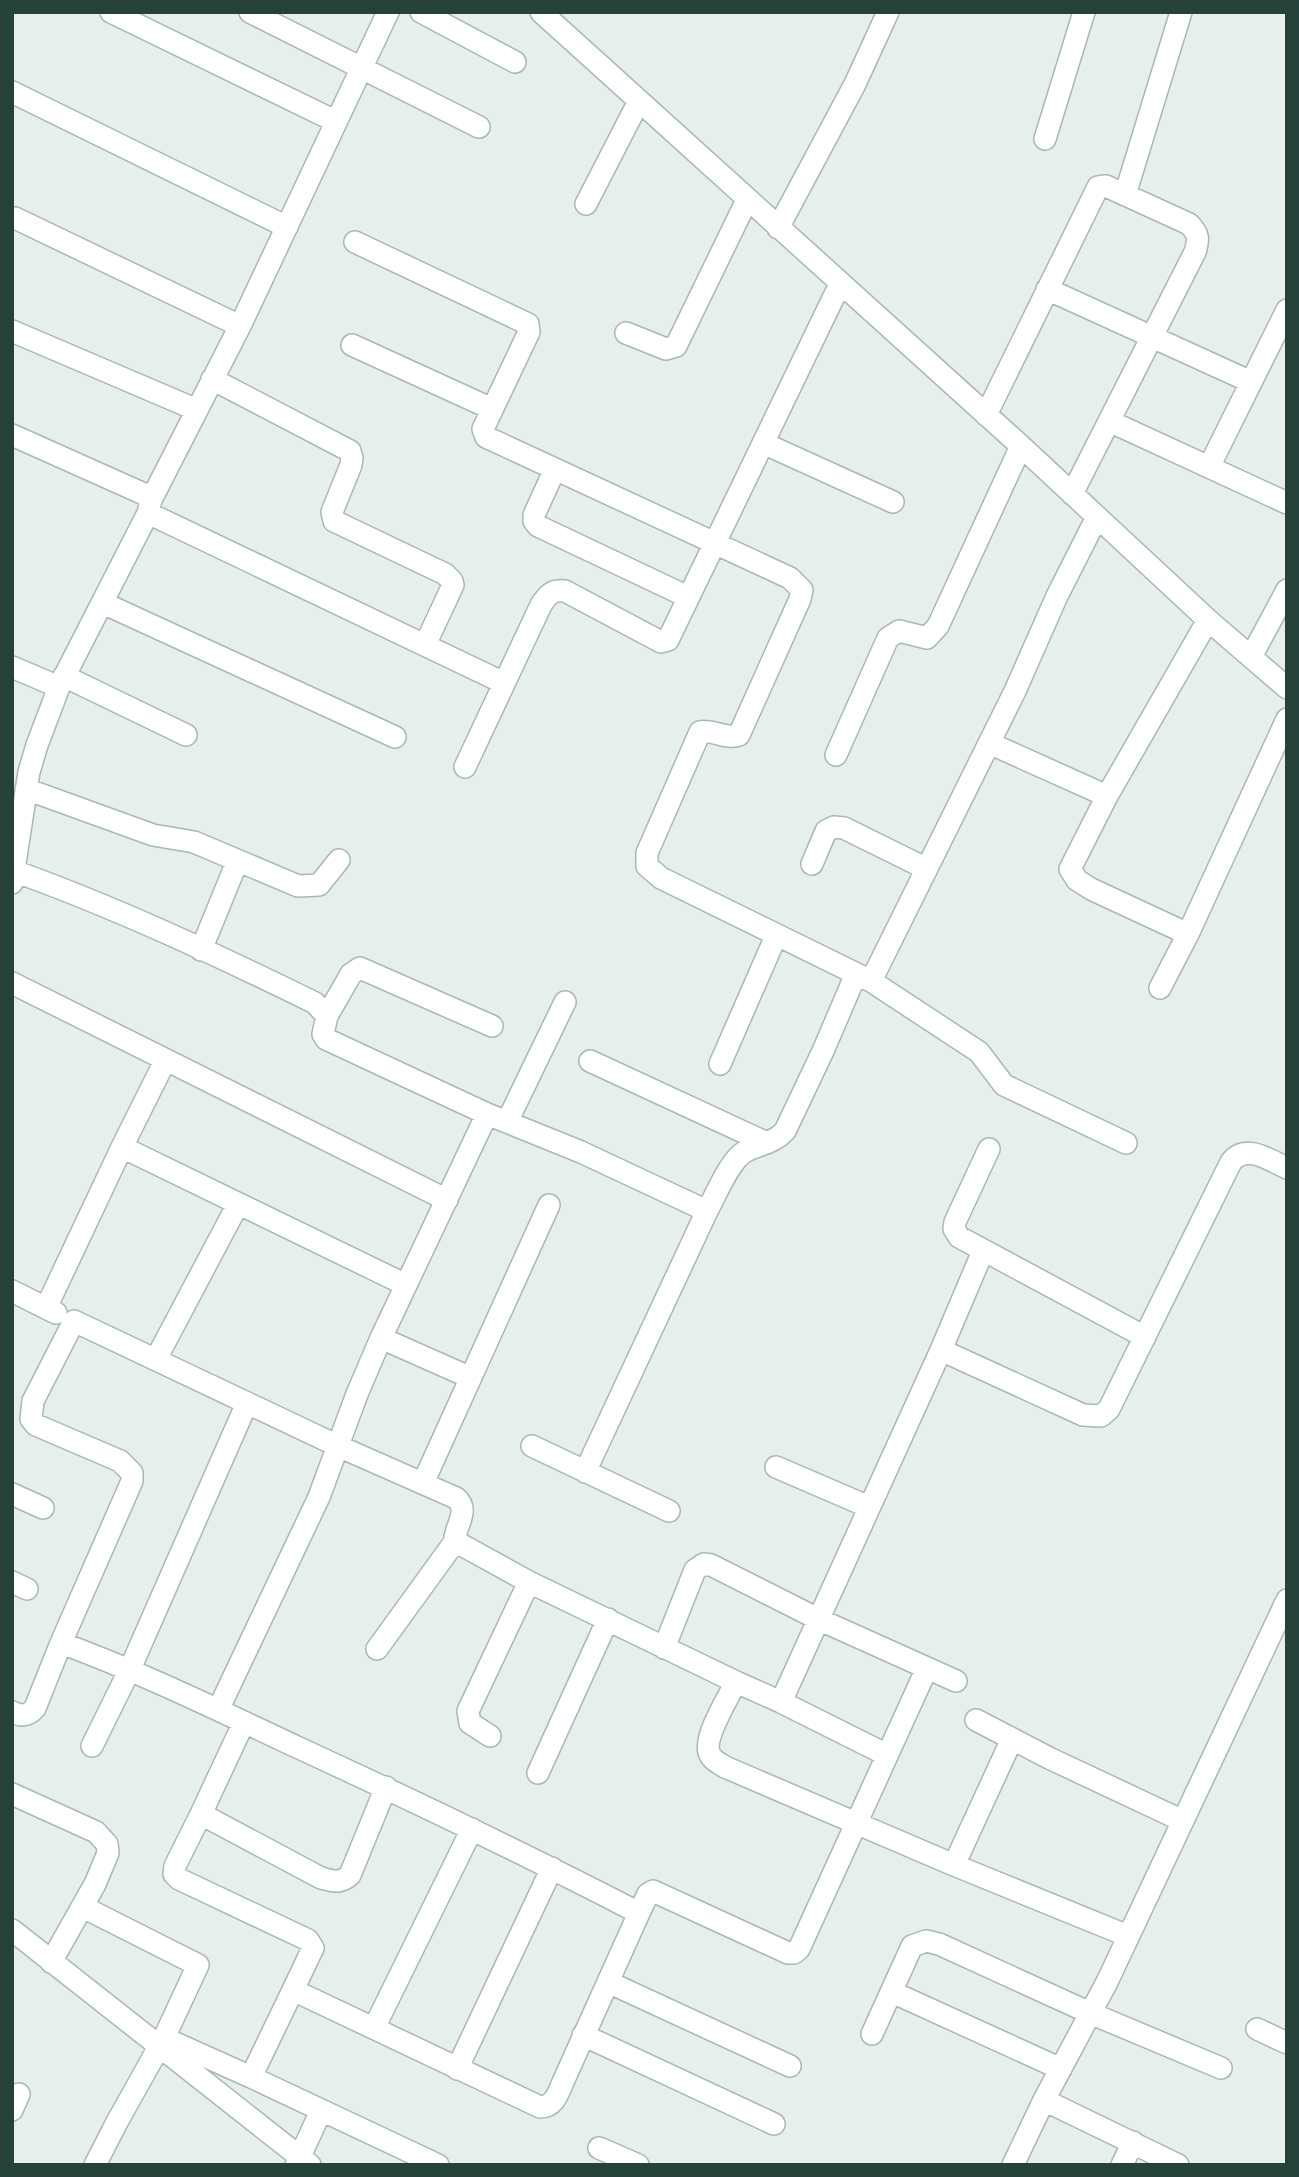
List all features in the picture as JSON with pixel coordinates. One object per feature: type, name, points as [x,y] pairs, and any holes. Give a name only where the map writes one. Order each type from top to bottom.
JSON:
[{"type":"street","points":[[111,12],[335,121]]},
{"type":"street","points":[[250,12],[479,127]]},
{"type":"street","points":[[327,1016],[315,1003],[201,950],[81,897],[13,877],[26,789],[37,745],[62,681],[240,326],[388,12]]},
{"type":"street","points":[[421,12],[515,62]]},
{"type":"street","points":[[541,12],[565,21],[639,101],[1021,446],[1208,620],[1287,688]]},
{"type":"street","points":[[778,228],[855,84],[888,12]]},
{"type":"street","points":[[1045,139],[1084,12]]},
{"type":"street","points":[[1125,195],[1181,12]]},
{"type":"street","points":[[12,92],[287,227]]},
{"type":"street","points":[[586,204],[639,101]]},
{"type":"street","points":[[986,415],[1098,187],[1106,186],[1189,224],[1197,232],[1199,239],[1195,252],[1072,494]]},
{"type":"street","points":[[626,332],[666,349],[676,346],[747,200]]},
{"type":"street","points":[[15,218],[240,326]]},
{"type":"street","points":[[355,242],[528,324],[530,332],[483,429],[484,435],[790,578],[802,590],[739,735],[732,737],[700,732],[645,862],[651,871],[864,978],[979,1052],[1004,1085],[1126,1143]]},
{"type":"street","points":[[465,767],[548,594],[556,590],[565,591],[661,642],[670,637],[840,284]]},
{"type":"street","points":[[1047,289],[1251,382]]},
{"type":"street","points":[[1209,467],[1287,310]]},
{"type":"street","points":[[12,331],[197,410]]},
{"type":"street","points":[[352,345],[492,409]]},
{"type":"street","points":[[212,379],[351,451],[351,466],[332,512],[334,521],[445,573],[452,581],[453,585],[425,645]]},
{"type":"street","points":[[1109,421],[1287,503]]},
{"type":"street","points":[[12,435],[144,494],[150,507],[504,683]]},
{"type":"street","points":[[763,443],[893,502]]},
{"type":"street","points":[[836,755],[888,638],[899,631],[927,638],[938,626],[1021,446]]},
{"type":"street","points":[[555,469],[534,515],[534,522],[538,526],[688,597]]},
{"type":"street","points":[[585,1472],[707,1211],[732,1165],[743,1152],[779,1138],[793,1117],[989,743],[1097,517]]},
{"type":"street","points":[[1251,657],[1287,590]]},
{"type":"street","points":[[103,603],[395,737]]},
{"type":"street","points":[[1188,934],[1107,897],[1077,880],[1070,869],[1107,796],[1208,620]]},
{"type":"street","points":[[12,667],[62,681],[186,735]]},
{"type":"street","points":[[1160,988],[1188,934],[1287,719]]},
{"type":"street","points":[[989,743],[1107,796]]},
{"type":"street","points":[[26,789],[153,835],[194,842],[298,886],[312,887],[324,881],[339,860]]},
{"type":"street","points":[[812,864],[826,831],[834,827],[844,828],[925,868]]},
{"type":"street","points":[[201,950],[237,862]]},
{"type":"street","points":[[720,1064],[776,936]]},
{"type":"street","points":[[492,1026],[360,968],[351,974],[327,1016],[323,1034],[326,1039],[497,1118],[581,1152],[707,1211]]},
{"type":"street","points":[[12,983],[447,1200]]},
{"type":"street","points":[[218,1710],[319,1497],[381,1338],[447,1200],[565,1002]]},
{"type":"street","points":[[46,1308],[165,1061]]},
{"type":"street","points":[[590,1061],[767,1143]]},
{"type":"street","points":[[122,1147],[407,1285]]},
{"type":"street","points":[[989,1149],[955,1222],[954,1229],[959,1237],[1145,1337]]},
{"type":"street","points":[[941,1350],[1091,1417],[1101,1416],[1110,1409],[1231,1162],[1237,1155],[1257,1154],[1287,1168]]},
{"type":"street","points":[[156,1359],[238,1204]]},
{"type":"street","points":[[423,1483],[549,1205]]},
{"type":"street","points":[[781,1702],[941,1350],[983,1251]]},
{"type":"street","points":[[12,1291],[462,1503],[456,1540],[377,1649]]},
{"type":"street","points":[[12,1712],[30,1714],[35,1708],[132,1480],[132,1473],[120,1461],[36,1425],[30,1419],[33,1401],[74,1321]]},
{"type":"street","points":[[381,1338],[469,1377]]},
{"type":"street","points":[[92,1746],[130,1669],[247,1403]]},
{"type":"street","points":[[532,1446],[669,1511]]},
{"type":"street","points":[[776,1466],[869,1507]]},
{"type":"street","points":[[12,1494],[43,1508]]},
{"type":"street","points":[[456,1540],[529,1582],[887,1755]]},
{"type":"street","points":[[664,1648],[695,1570],[704,1564],[956,1681]]},
{"type":"street","points":[[490,1736],[470,1723],[468,1711],[529,1582]]},
{"type":"street","points":[[1013,2165],[1128,1937],[1287,1600]]},
{"type":"street","points":[[538,1773],[608,1619]]},
{"type":"street","points":[[61,1643],[130,1669],[386,1787],[639,1913]]},
{"type":"street","points":[[293,1990],[457,2069],[545,2107],[555,2099],[648,1894],[653,1891],[788,1953],[799,1949],[927,1668]]},
{"type":"street","points":[[736,1682],[710,1736],[708,1751],[712,1759],[855,1824],[1128,1937]]},
{"type":"street","points":[[976,1720],[1183,1821]]},
{"type":"street","points":[[244,1722],[175,1866],[174,1874],[179,1879],[308,1940],[313,1948],[251,2077]]},
{"type":"street","points":[[954,1865],[1012,1739]]},
{"type":"street","points":[[201,1814],[321,1878],[344,1881],[350,1875],[386,1787]]},
{"type":"street","points":[[12,1794],[102,1836],[107,1844],[108,1853],[83,1907],[51,1962]]},
{"type":"street","points":[[374,2028],[472,1829]]},
{"type":"street","points":[[457,2069],[552,1868]]},
{"type":"street","points":[[83,1907],[198,1965],[101,2163]]},
{"type":"street","points":[[12,1930],[51,1962],[162,2042],[302,2162],[321,2111]]},
{"type":"street","points":[[872,2035],[912,1947],[926,1941],[939,1944],[1090,2013],[1221,2068]]},
{"type":"street","points":[[608,1982],[790,2066]]},
{"type":"street","points":[[892,1992],[1061,2069]]},
{"type":"street","points":[[1257,2029],[1287,2043]]},
{"type":"street","points":[[583,2035],[774,2124]]},
{"type":"street","points":[[162,2042],[251,2077],[438,2165]]},
{"type":"street","points":[[1044,2101],[1178,2165]]},
{"type":"street","points":[[1122,2165],[1133,2142]]},
{"type":"street","points":[[600,2148],[638,2165]]}]
